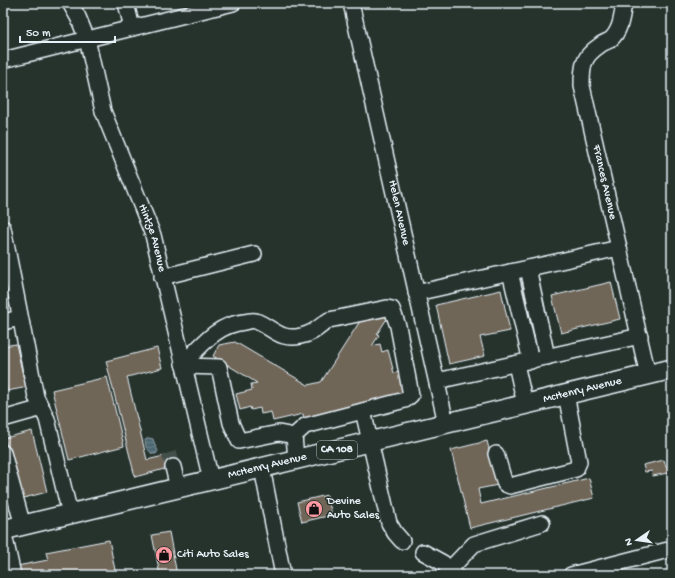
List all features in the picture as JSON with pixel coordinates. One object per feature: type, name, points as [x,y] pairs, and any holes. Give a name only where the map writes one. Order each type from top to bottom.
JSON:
[{"type":"main road","name":"McHenry Avenue","points":[[3,530],[672,369]]},
{"type":"street","name":"Hintze Avenue","points":[[70,3],[78,17],[87,39],[103,111],[152,235],[211,480]]},
{"type":"street","points":[[126,3],[132,28]]},
{"type":"street","name":"Helen Avenue","points":[[351,3],[446,423]]},
{"type":"street","name":"Frances Avenue","points":[[624,3],[620,26],[610,39],[599,45],[588,55],[582,66],[582,86],[648,375]]},
{"type":"street","points":[[3,60],[224,4]]},
{"type":"street","points":[[3,228],[36,397],[47,419],[70,514]]},
{"type":"street","points":[[416,293],[619,248]]},
{"type":"street","points":[[162,277],[254,254]]},
{"type":"street","points":[[528,268],[547,357]]},
{"type":"street","points":[[510,272],[531,361]]},
{"type":"street","points":[[184,365],[212,334],[233,323],[255,320],[285,337],[300,337],[314,333],[321,325],[329,320],[387,308],[392,309],[398,326],[411,395],[405,400],[305,426],[294,436]]},
{"type":"street","points":[[3,322],[20,318]]},
{"type":"street","points":[[436,381],[640,336]]},
{"type":"street","points":[[516,364],[525,404]]},
{"type":"street","points":[[184,365],[219,367],[231,423],[239,440],[280,433],[294,436]]},
{"type":"street","points":[[496,454],[505,484],[510,486],[576,469],[578,462],[566,394]]},
{"type":"street","points":[[3,419],[42,408]]},
{"type":"street","points":[[363,411],[389,523],[402,541]]},
{"type":"street","points":[[294,436],[296,459]]},
{"type":"street","points":[[3,453],[23,526]]},
{"type":"street","points":[[172,468],[178,488]]},
{"type":"street","points":[[262,468],[283,575]]},
{"type":"street","points":[[423,552],[443,562],[452,572],[474,544],[542,523]]},
{"type":"street","points":[[3,530],[13,575]]},
{"type":"street","points":[[571,575],[672,549]]},
{"type":"water","points":[[149,438],[153,439],[158,451],[156,454],[152,454],[146,447],[145,440]]},
{"type":"building","points":[[611,282],[620,319],[561,333],[552,296]]},
{"type":"building","points":[[8,286],[13,306],[3,308],[3,287]]},
{"type":"building","points":[[501,290],[510,331],[480,337],[485,356],[449,364],[436,305]]},
{"type":"building","points":[[383,314],[388,317],[377,334],[379,335],[372,346],[380,344],[382,352],[388,350],[394,373],[400,372],[406,393],[304,419],[303,414],[273,421],[271,412],[261,414],[260,408],[251,410],[250,407],[240,410],[236,394],[252,390],[251,384],[257,383],[213,356],[219,345],[235,342],[308,385],[321,382],[362,318]]},
{"type":"building","points":[[16,344],[24,380],[26,379],[28,387],[7,391],[3,374],[3,346]]},
{"type":"building","points":[[157,348],[162,368],[127,377],[147,460],[176,453],[179,465],[135,477],[106,361]]},
{"type":"building","points":[[107,377],[124,446],[69,460],[52,390]]},
{"type":"building","points":[[32,431],[47,492],[20,499],[5,438]]},
{"type":"building","points":[[487,441],[498,485],[478,489],[481,504],[589,478],[594,498],[470,528],[451,450]]},
{"type":"building","points":[[664,460],[666,467],[672,465],[672,472],[653,476],[652,471],[645,472],[643,465]]},
{"type":"building","name":"Devine Auto Sales","points":[[327,495],[332,515],[302,522],[297,502]]},
{"type":"building","name":"Citi Auto Sales","points":[[169,532],[177,575],[160,575],[152,535]]},
{"type":"building","points":[[109,540],[116,575],[19,575],[17,566],[48,560],[46,552]]},
{"type":"tunnel","points":[[169,453],[173,467]]},
{"type":"place","name":"Devine Auto Sales","points":[[314,509]]},
{"type":"place","name":"Citi Auto Sales","points":[[164,555]]}]
